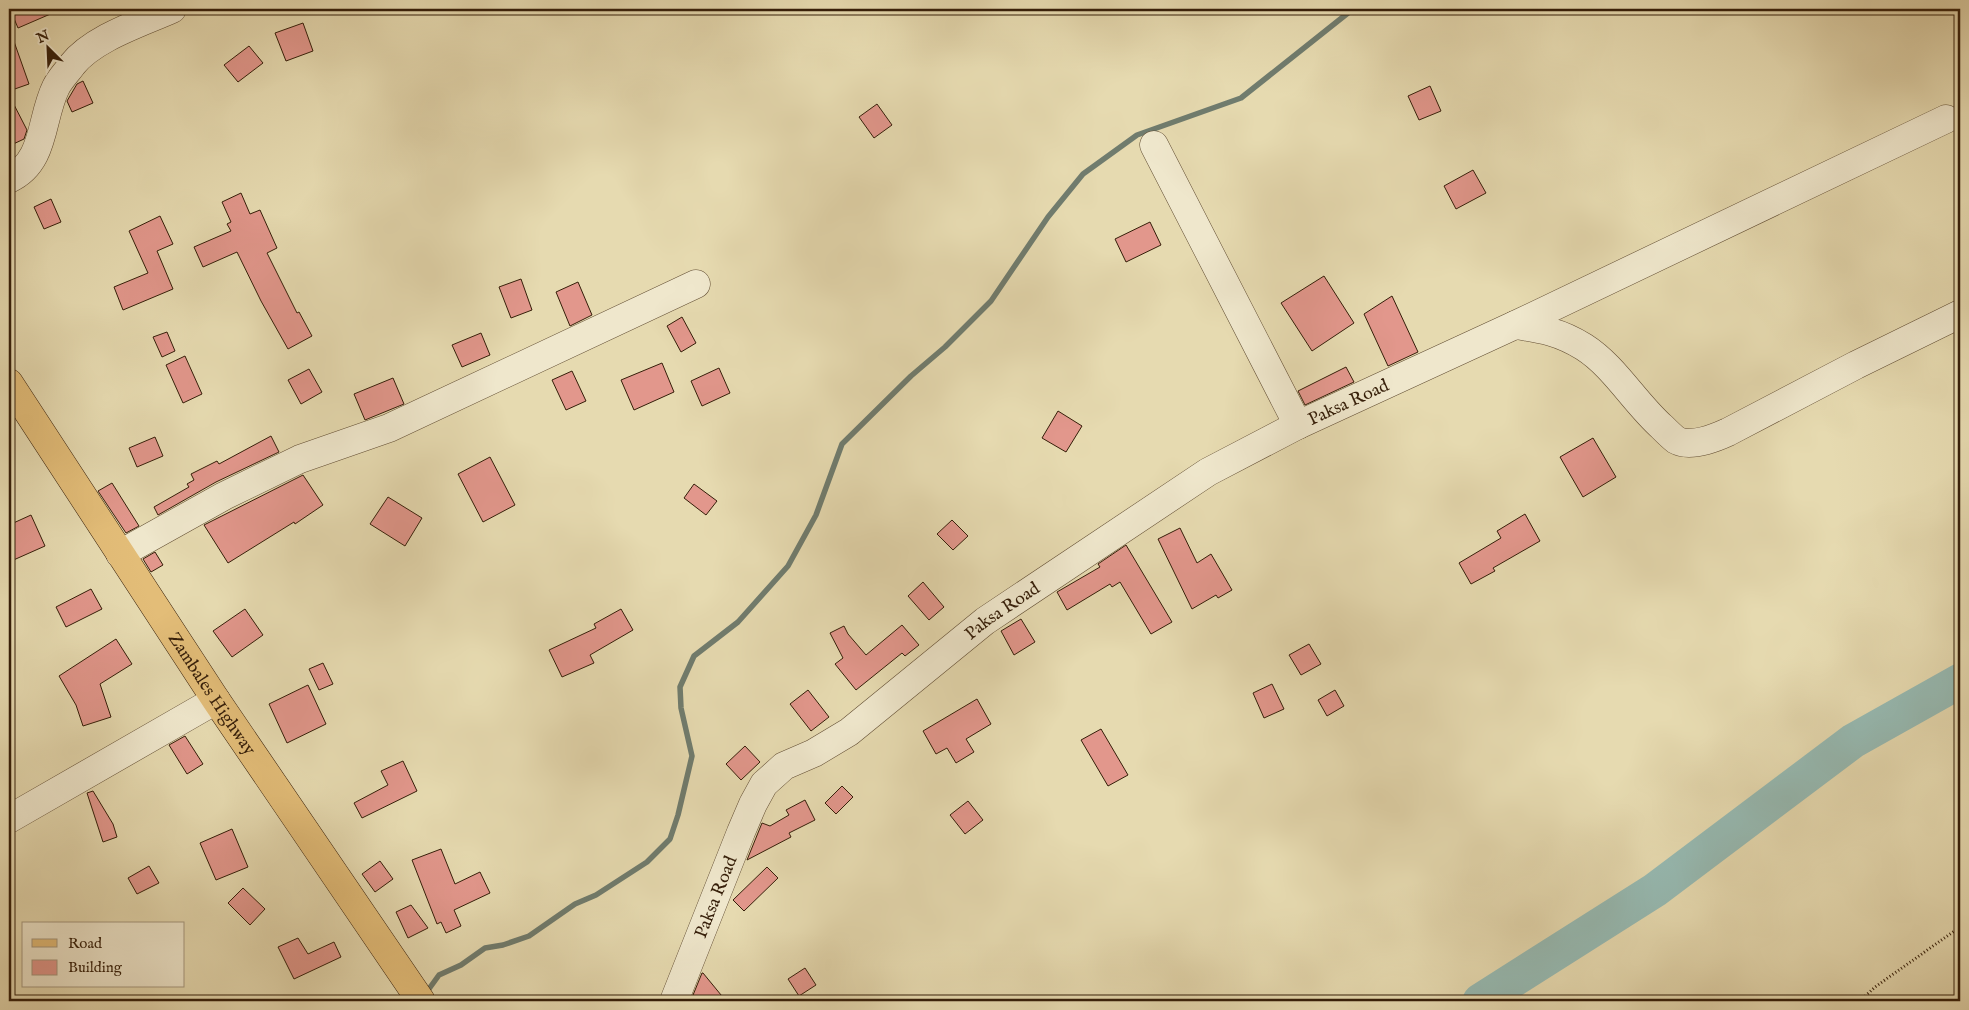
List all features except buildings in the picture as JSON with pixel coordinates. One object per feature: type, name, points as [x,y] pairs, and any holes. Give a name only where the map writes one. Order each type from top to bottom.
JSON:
[{"type":"main road","name":"Zambales Highway","points":[[9,383],[216,700],[422,1001]]},
{"type":"street","points":[[9,179],[18,175],[31,162],[37,150],[56,87],[73,63],[98,42],[172,9]]},
{"type":"street","name":"Paksa Road","points":[[674,1001],[741,832],[764,784],[784,766],[814,753],[849,732],[985,621],[1208,472],[1298,426],[1515,325],[1946,119]]},
{"type":"street","points":[[1154,145],[1298,426]]},
{"type":"street","points":[[120,554],[224,496],[292,463],[389,428],[696,284]]},
{"type":"street","points":[[1515,325],[1555,332],[1585,347],[1618,378],[1647,414],[1677,440],[1697,442],[1714,439],[1856,365],[1960,314]]},
{"type":"street","points":[[9,819],[216,700]]},
{"type":"path","points":[[1860,1001],[1875,987],[1960,927]]},
{"type":"waterway","points":[[426,993],[439,975],[461,965],[485,948],[503,945],[529,936],[575,904],[596,895],[647,862],[670,839],[678,815],[692,756],[681,708],[680,687],[694,656],[738,622],[788,566],[816,515],[842,444],[991,301],[1048,217],[1083,174],[1137,135],[1241,98],[1353,9]]},
{"type":"waterway","points":[[1480,1001],[1655,890],[1853,741],[1960,681]]}]
